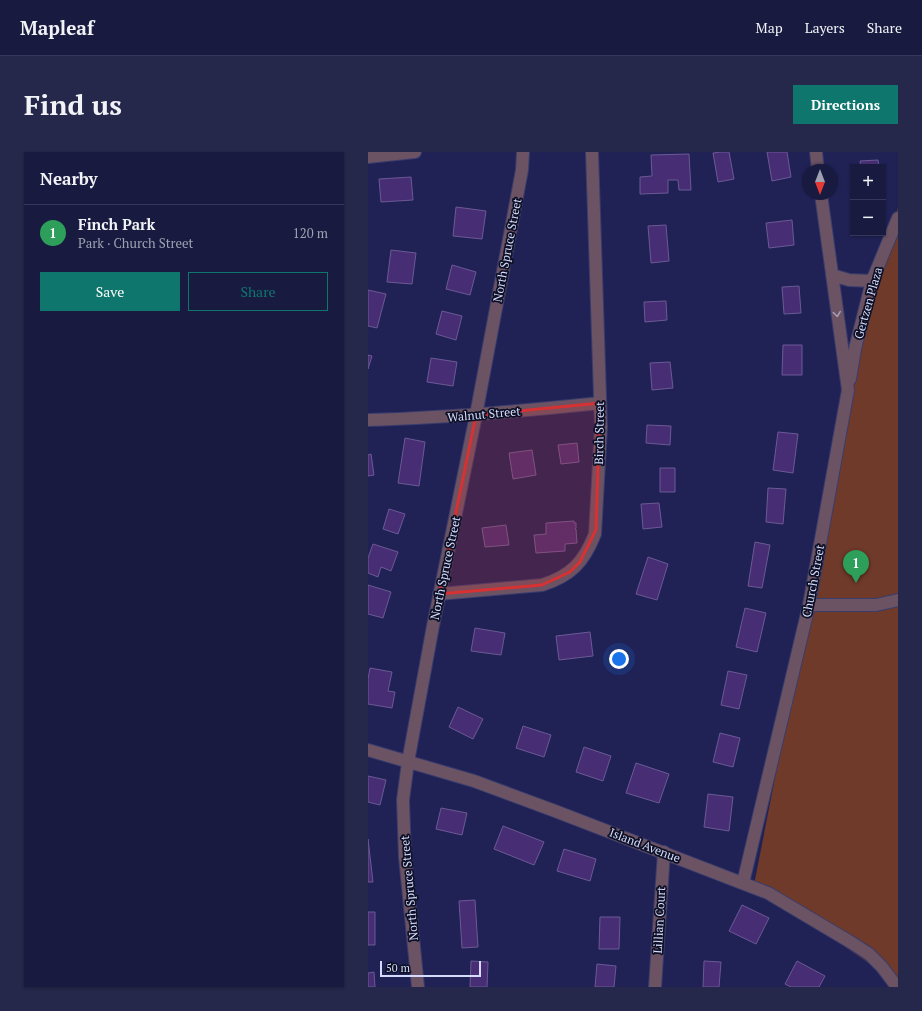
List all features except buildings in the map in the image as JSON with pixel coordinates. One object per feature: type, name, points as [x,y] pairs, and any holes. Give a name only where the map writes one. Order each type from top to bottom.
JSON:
[{"type":"street","points":[[368,157],[415,152]]},
{"type":"street","name":"North Spruce Street","points":[[418,987],[405,857],[403,800],[408,762],[439,594],[476,415],[522,170],[523,152]]},
{"type":"street","name":"Birch Street","points":[[439,594],[542,585],[556,580],[570,572],[580,562],[589,549],[596,530],[601,427],[592,152]]},
{"type":"street","points":[[816,152],[817,164]]},
{"type":"street","name":"Church Street","points":[[743,883],[809,605],[848,390],[823,200]]},
{"type":"street","name":"Gertzen Plaza","points":[[848,390],[855,349],[872,281],[898,218]]},
{"type":"street","points":[[832,275],[849,280],[872,281]]},
{"type":"street","name":"Walnut Street","points":[[368,420],[476,415],[600,403]]},
{"type":"street","points":[[809,605],[876,605],[898,600]]},
{"type":"street","name":"Island Avenue","points":[[368,750],[474,780],[768,893],[869,954],[882,967],[897,987]]},
{"type":"street","name":"Lillian Court","points":[[655,987],[664,852]]},
{"type":"highlighted area","points":[[600,403],[596,530],[580,562],[570,572],[542,585],[439,594],[476,415]]},
{"type":"shaded area","points":[[898,208],[898,987],[885,974],[754,885],[873,277]]},
{"type":"place","name":"Finch Park","points":[[856,583]]}]
